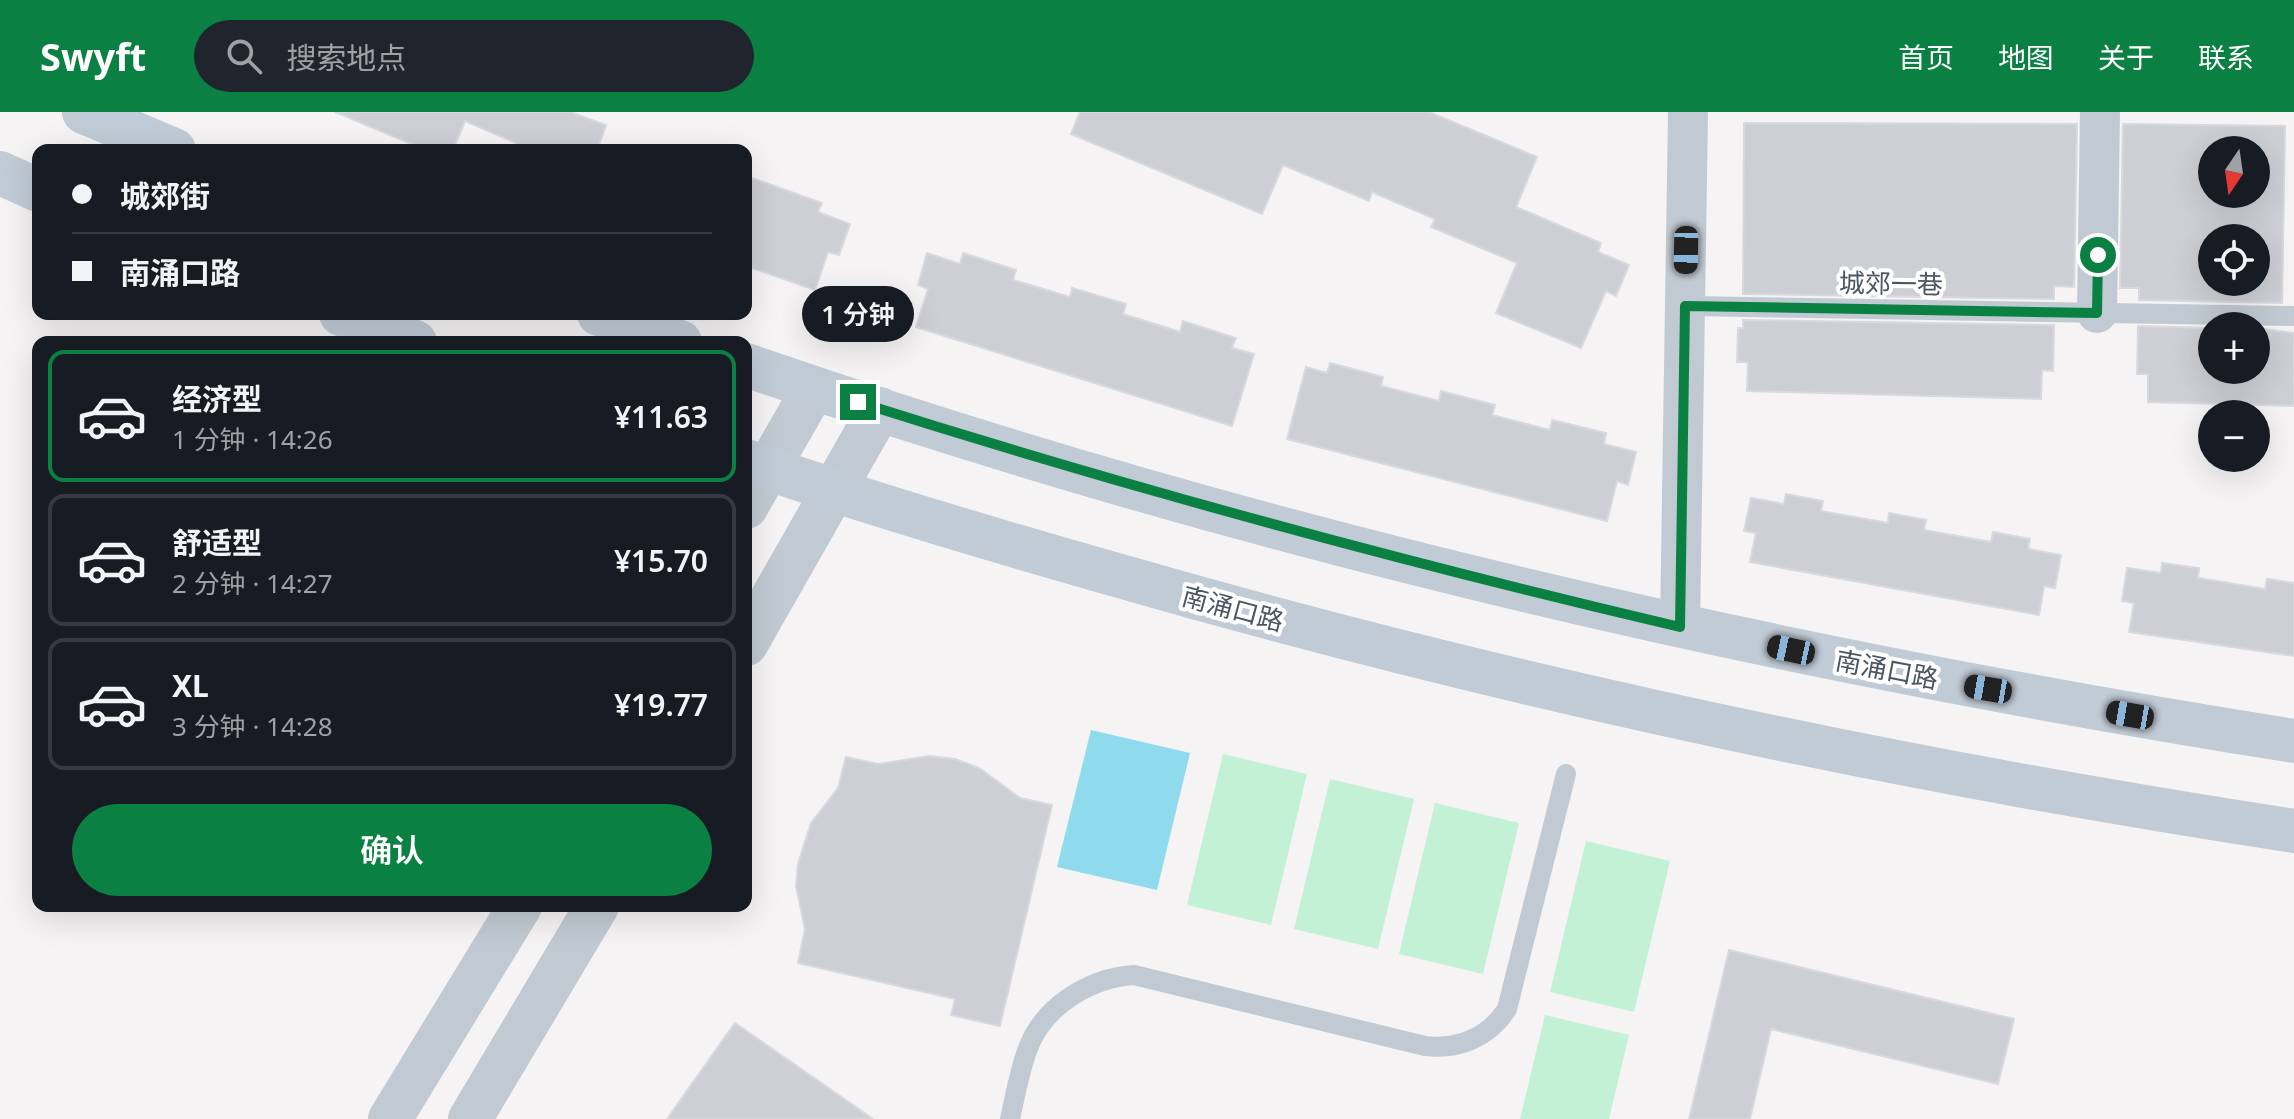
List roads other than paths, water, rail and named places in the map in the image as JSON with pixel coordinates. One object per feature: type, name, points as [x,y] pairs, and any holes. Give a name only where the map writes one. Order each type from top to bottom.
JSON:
[{"type":"main road","points":[[84,112],[160,144]]},
{"type":"main road","points":[[0,173],[32,187]]},
{"type":"main road","points":[[357,320],[399,336]]},
{"type":"main road","points":[[616,320],[663,336]]},
{"type":"main road","name":"南涌口路","points":[[752,367],[880,409],[1232,515],[1454,573],[1680,627],[1948,682],[2294,741]]},
{"type":"main road","name":"南涌口路","points":[[757,464],[1208,601],[1462,668],[1886,762],[2115,804],[2294,831]]},
{"type":"street","points":[[1680,627],[1688,112]]},
{"type":"street","points":[[2097,313],[2100,112]]},
{"type":"street","points":[[752,484],[757,464],[814,388]]},
{"type":"street","points":[[752,633],[880,409]]},
{"type":"street","points":[[390,1119],[516,912]]},
{"type":"street","points":[[470,1119],[593,912]]},
{"type":"lane","name":"城郊一巷","points":[[1685,306],[2294,316]]},
{"type":"lane","points":[[1010,1119],[1027,1049],[1047,1018],[1087,985],[1114,976],[1134,975],[1425,1046],[1458,1046],[1486,1032],[1498,1023],[1507,1009],[1566,774]]},
{"type":"water","points":[[1091,730],[1190,753],[1157,890],[1057,867]]}]
